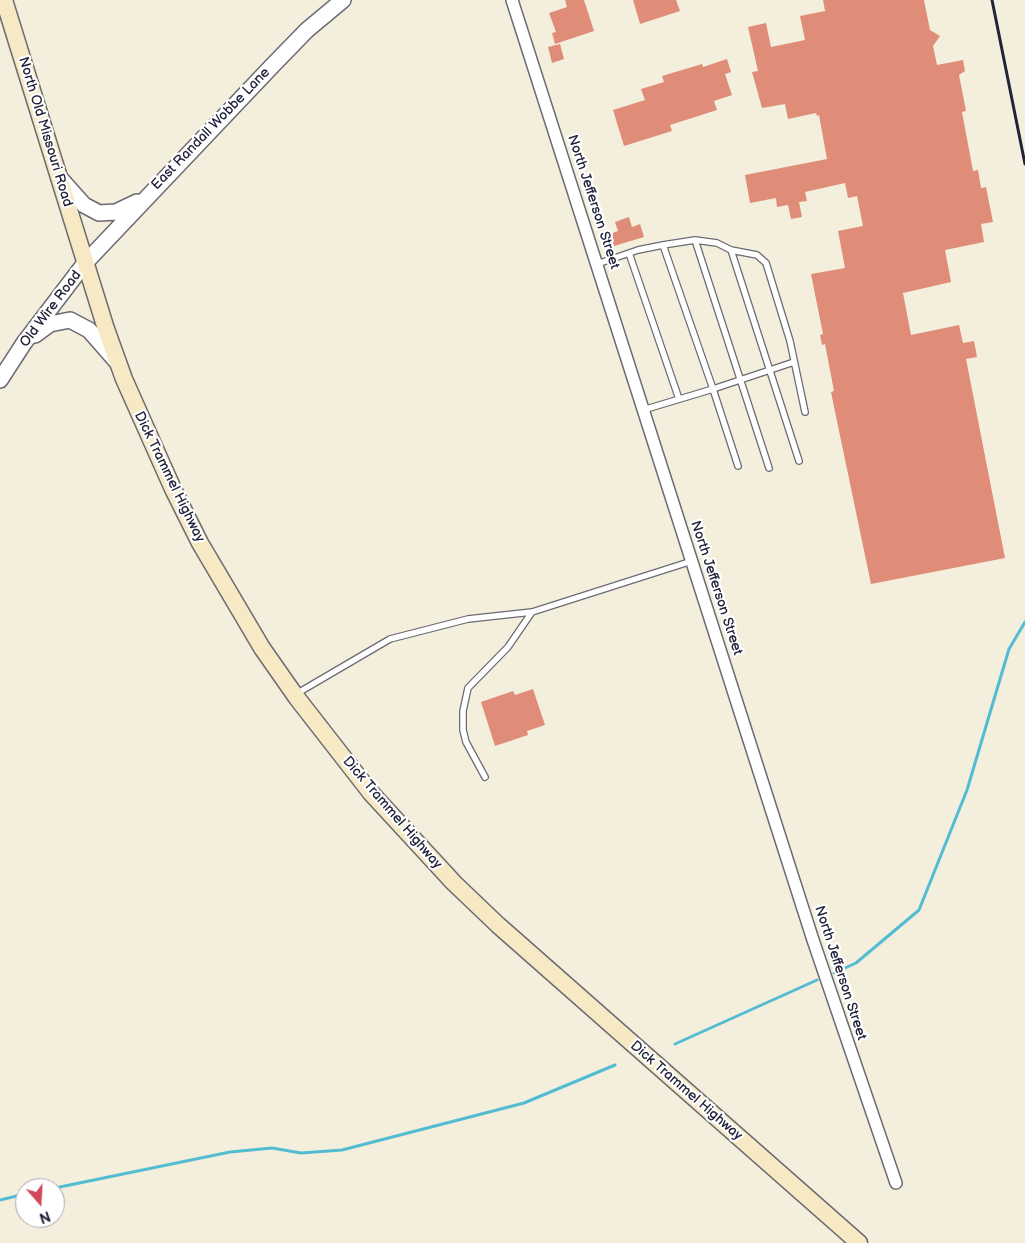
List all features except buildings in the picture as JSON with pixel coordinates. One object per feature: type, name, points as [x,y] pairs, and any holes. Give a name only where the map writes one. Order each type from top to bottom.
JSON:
[{"type":"main road","name":"North Old Missouri Road","points":[[4,0],[85,263]]},
{"type":"main road","name":"Dick Trammel Highway","points":[[85,263],[118,362],[150,441],[200,543],[253,633],[294,695],[371,793],[454,883],[498,925],[859,1243]]},
{"type":"street","name":"East Randall Wobbe Lane","points":[[85,263],[307,30],[343,0]]},
{"type":"street","name":"North Jefferson Street","points":[[512,0],[813,940],[896,1183]]},
{"type":"street","points":[[58,175],[84,205],[99,213],[116,212],[145,198]]},
{"type":"street","name":"Old Wire Road","points":[[0,380],[24,343],[85,263]]},
{"type":"street","points":[[24,343],[50,324],[70,320],[89,330],[118,362]]},
{"type":"lane","points":[[597,264],[629,253],[695,240],[717,243],[731,250],[757,255],[766,263],[794,362],[805,412]]},
{"type":"lane","points":[[695,240],[769,468]]},
{"type":"lane","points":[[663,245],[738,466]]},
{"type":"lane","points":[[731,250],[799,460]]},
{"type":"lane","points":[[629,253],[679,399]]},
{"type":"lane","points":[[643,410],[794,362]]},
{"type":"lane","points":[[294,695],[390,639],[468,619],[532,612],[692,561]]},
{"type":"lane","points":[[485,777],[466,742],[463,730],[463,711],[468,688],[508,648],[532,612]]},
{"type":"waterway","points":[[834,973],[856,963],[919,910],[967,790],[1009,649],[1025,622]]},
{"type":"waterway","points":[[675,1044],[817,980]]},
{"type":"waterway","points":[[65,1186],[230,1152],[272,1148],[301,1153],[342,1150],[524,1103],[615,1065]]},
{"type":"waterway","points":[[0,1200],[15,1196]]},
{"type":"railway","points":[[992,0],[1025,164]]}]
